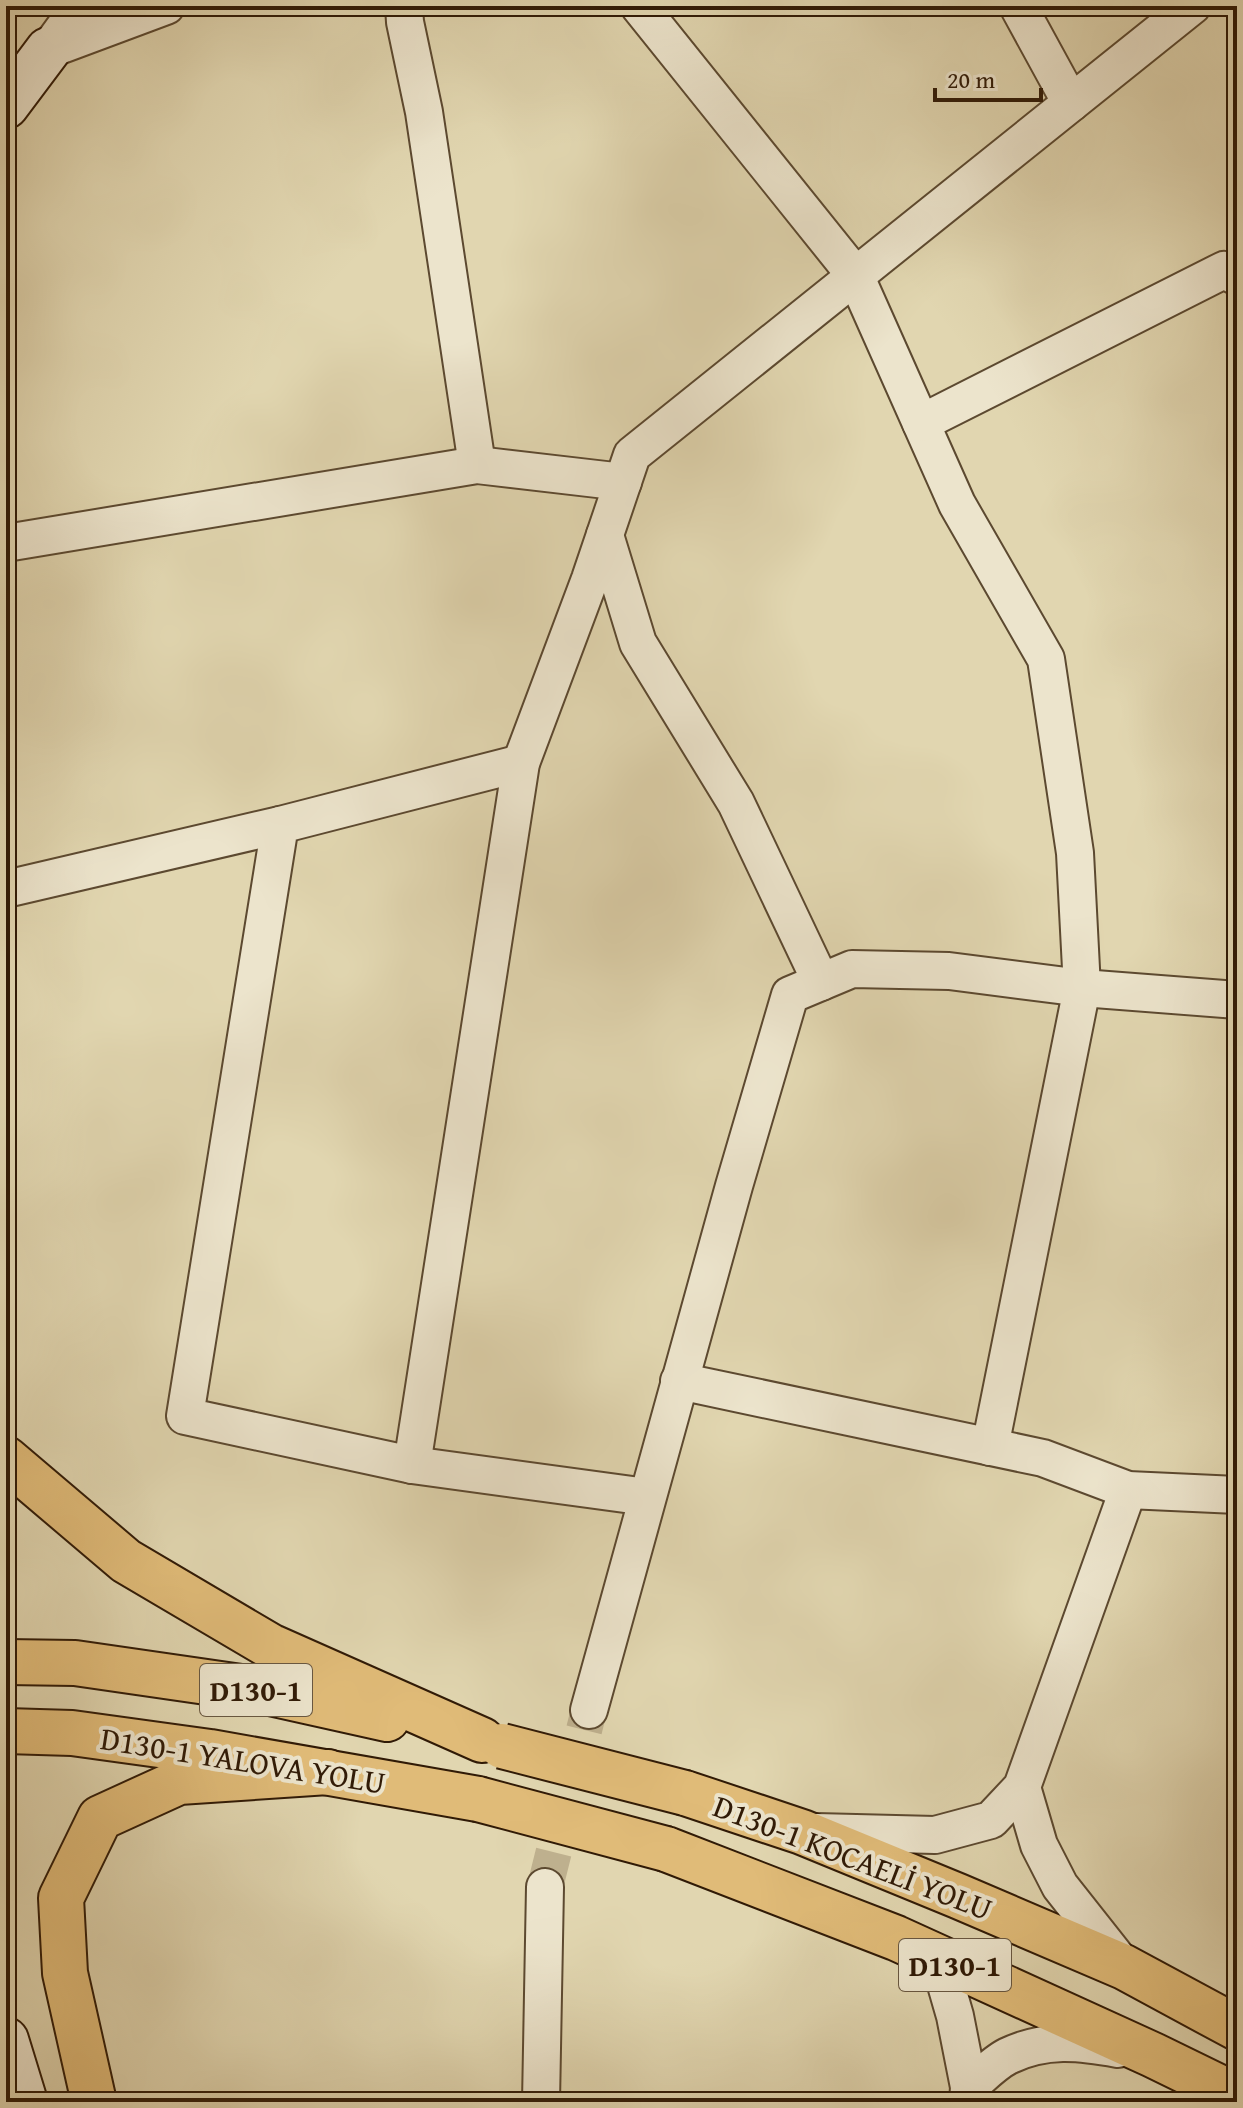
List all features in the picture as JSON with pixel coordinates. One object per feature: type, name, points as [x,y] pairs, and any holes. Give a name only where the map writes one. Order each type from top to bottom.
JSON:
[{"type":"highway","points":[[6,1459],[126,1561],[270,1646],[492,1743]]},
{"type":"highway","name":"D130-1","points":[[6,1662],[75,1663],[248,1688],[492,1743]]},
{"type":"highway","name":"D130-1 YALOVA YOLU","points":[[6,1731],[72,1733],[210,1752],[478,1799],[666,1849],[938,1957]]},
{"type":"highway","name":"D130-1 KOCAELİ YOLU","points":[[492,1743],[685,1793],[802,1832],[1124,1967],[1237,2028]]},
{"type":"highway","points":[[94,2102],[65,1973],[61,1898],[100,1818],[179,1782],[328,1772]]},
{"type":"highway","name":"D130-1","points":[[938,1957],[1237,2096]]},
{"type":"main road","points":[[6,106],[48,50]]},
{"type":"main road","points":[[6,2040],[25,2102]]},
{"type":"street","points":[[48,50],[80,6]]},
{"type":"street","points":[[48,50],[166,6]]},
{"type":"street","points":[[404,6],[424,112],[477,465]]},
{"type":"street","points":[[639,6],[855,275],[957,504],[1046,659],[1075,853],[1082,988],[990,1447]]},
{"type":"street","points":[[1018,6],[1071,103]]},
{"type":"street","points":[[412,1465],[521,763],[632,455],[1192,6]]},
{"type":"street","points":[[921,423],[1224,270],[1237,277]]},
{"type":"street","points":[[6,543],[477,465],[623,482]]},
{"type":"street","points":[[605,535],[638,643],[736,803],[821,982]]},
{"type":"street","points":[[6,889],[280,825],[521,763]]},
{"type":"street","points":[[280,825],[185,1416],[412,1465],[647,1497]]},
{"type":"street","points":[[589,1710],[790,995],[852,969],[949,971],[1082,988],[1237,1000]]},
{"type":"street","points":[[679,1381],[1043,1458],[1128,1490],[1237,1495]]},
{"type":"street","points":[[802,1832],[935,1835],[991,1820],[1022,1787],[1128,1490]]},
{"type":"street","points":[[1022,1787],[1039,1845],[1060,1886],[1124,1967]]},
{"type":"street","points":[[541,2102],[545,1887]]},
{"type":"street","points":[[938,1957],[955,2016],[968,2094]]},
{"type":"street","points":[[968,2094],[1007,2057],[1045,2044],[1079,2042],[1153,2055]]},
{"type":"tunnel","points":[[545,1887],[589,1710]]}]
